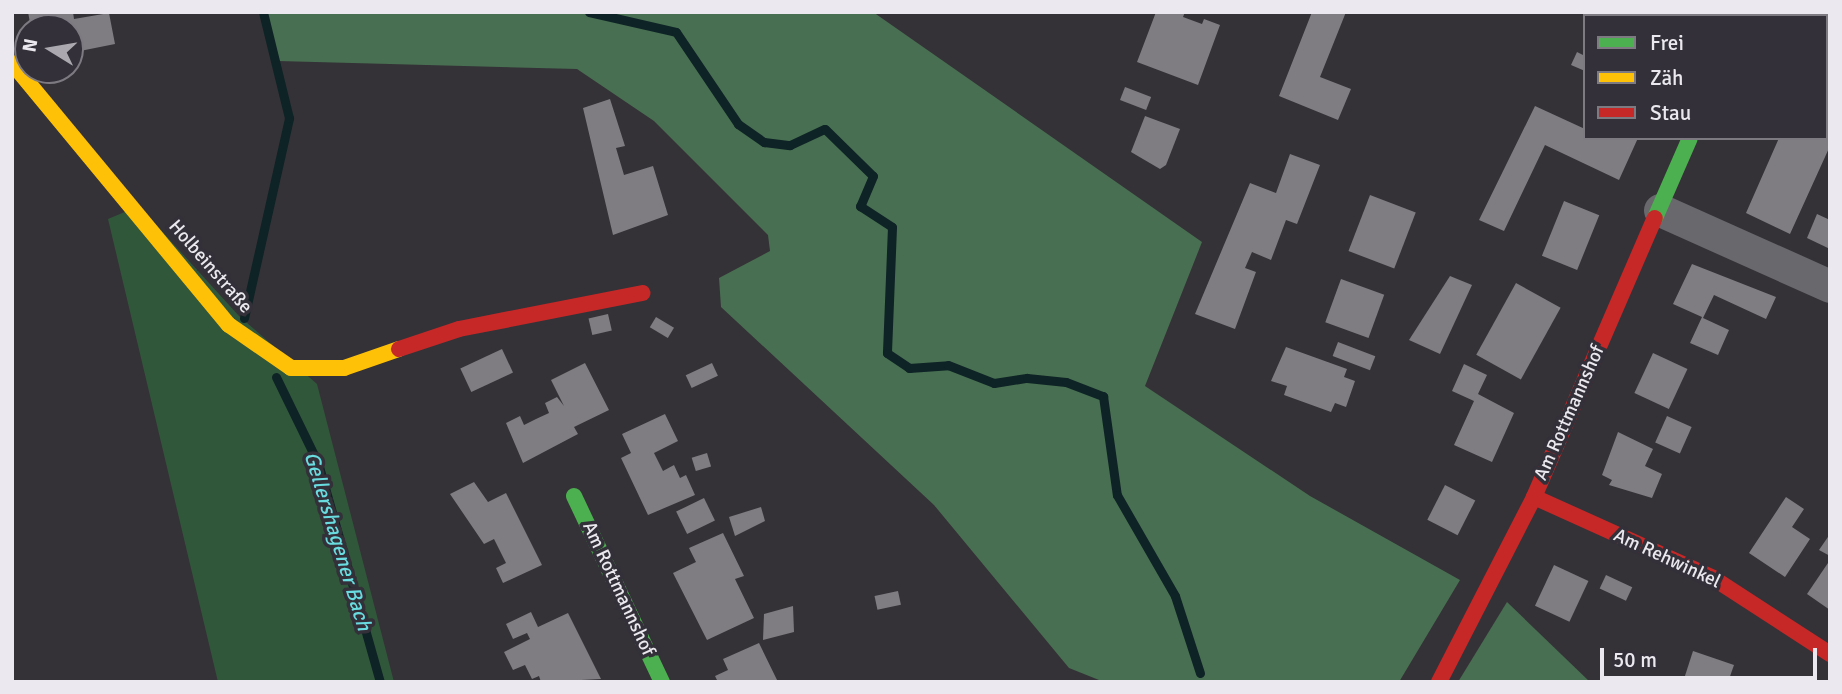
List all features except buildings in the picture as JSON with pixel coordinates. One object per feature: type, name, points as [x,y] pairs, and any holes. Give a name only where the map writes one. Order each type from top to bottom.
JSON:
[{"type":"street","name":"Holbeinstraße","points":[[12,63],[229,325],[291,368],[344,368],[459,329],[642,293]]},
{"type":"street","name":"Am Rottmannshof","points":[[1439,682],[1534,497],[1689,140]]},
{"type":"street","points":[[1660,210],[1830,286]]},
{"type":"street","name":"Am Rottmannshof","points":[[574,496],[662,682]]},
{"type":"street","name":"Am Rehwinkel","points":[[1534,497],[1713,578],[1830,654]]},
{"type":"green space","points":[[266,12],[873,12],[1202,242],[1145,386],[1310,496],[1460,580],[1399,682],[1104,682],[1069,668],[934,505],[721,307],[719,278],[770,251],[768,235],[654,121],[577,69],[278,61]]},
{"type":"green space","points":[[139,206],[239,316],[317,384],[394,682],[218,682],[108,219]]},
{"type":"green space","points":[[1507,602],[1590,682],[1458,682]]},
{"type":"waterway","name":"Gellershagener Bach","points":[[244,318],[289,118],[263,12]]},
{"type":"waterway","points":[[589,12],[676,32],[738,124],[764,142],[790,145],[825,129],[873,176],[860,206],[892,227],[887,353],[909,368],[948,365],[994,383],[1027,378],[1066,382],[1103,396],[1117,495],[1175,596],[1200,673]]},
{"type":"waterway","name":"Gellershagener Bach","points":[[276,377],[318,463],[380,682]]},
{"type":"traffic: fast","points":[[1796,12],[1802,14]]},
{"type":"traffic: fast","points":[[1655,218],[1689,140]]},
{"type":"traffic: fast","points":[[574,496],[662,682]]},
{"type":"traffic: slow","points":[[12,63],[229,325],[291,368],[344,368],[399,349]]},
{"type":"traffic: jam","points":[[1439,682],[1534,497],[1655,218]]},
{"type":"traffic: jam","points":[[399,349],[459,329],[642,293]]},
{"type":"traffic: jam","points":[[1534,497],[1713,578],[1830,654]]}]
